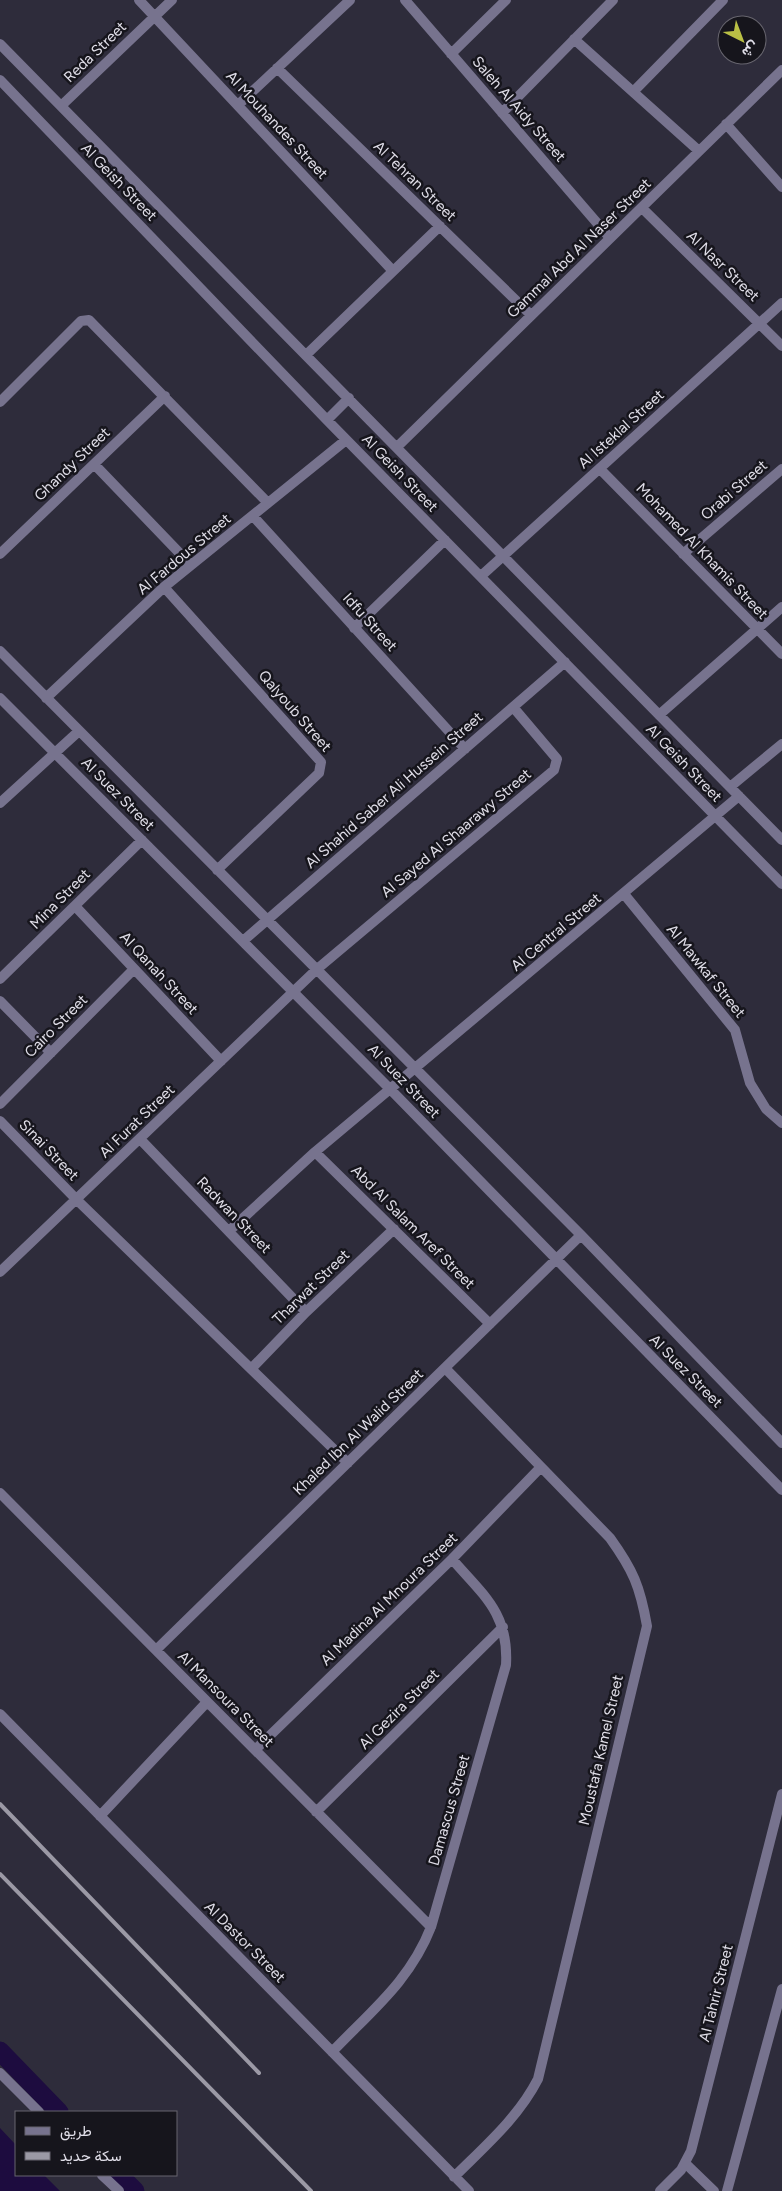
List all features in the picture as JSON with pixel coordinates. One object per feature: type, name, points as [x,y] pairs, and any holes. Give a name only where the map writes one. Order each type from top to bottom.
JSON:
[{"type":"street","name":"Al Mouhandes Street","points":[[139,0],[393,271]]},
{"type":"street","name":"Reda Street","points":[[61,106],[172,0]]},
{"type":"street","points":[[238,105],[350,0]]},
{"type":"street","name":"Saleh Al Aidy Street","points":[[405,0],[610,238]]},
{"type":"street","points":[[451,54],[506,0]]},
{"type":"street","points":[[502,113],[613,0]]},
{"type":"street","points":[[633,92],[723,0]]},
{"type":"street","points":[[574,39],[699,151]]},
{"type":"street","name":"Al Geish Street","points":[[2,49],[61,106],[349,398],[782,840]]},
{"type":"street","name":"Al Tehran Street","points":[[278,68],[531,315]]},
{"type":"street","name":"Gammal Abd Al Naser Street","points":[[397,447],[726,124],[781,73]]},
{"type":"street","name":"Al Geish Street","points":[[0,80],[346,440],[782,884]]},
{"type":"street","points":[[726,124],[782,187]]},
{"type":"street","name":"Al Nasr Street","points":[[642,208],[782,346]]},
{"type":"street","points":[[306,355],[440,226]]},
{"type":"street","name":"Al Isteklal Street","points":[[481,576],[782,303]]},
{"type":"street","points":[[0,402],[81,320],[86,319],[94,323],[268,503]]},
{"type":"street","name":"Ghandy Street","points":[[0,554],[165,396]]},
{"type":"street","points":[[327,420],[349,398]]},
{"type":"street","name":"Al Fardous Street","points":[[46,698],[164,588],[346,440]]},
{"type":"street","points":[[94,464],[191,565]]},
{"type":"street","name":"Mohamed Al Khamis Street","points":[[600,468],[782,654]]},
{"type":"street","name":"Orabi Street","points":[[683,554],[782,469]]},
{"type":"street","name":"Idfu Street","points":[[253,516],[464,749]]},
{"type":"street","points":[[354,628],[445,540]]},
{"type":"street","name":"Qalyoub Street","points":[[164,588],[321,762],[319,773],[217,870]]},
{"type":"street","points":[[659,715],[782,608]]},
{"type":"street","name":"Al Suez Street","points":[[0,651],[581,1235],[782,1443]]},
{"type":"street","name":"Al Shahid Saber Ali Hussein Street","points":[[243,941],[565,662]]},
{"type":"street","name":"Al Suez Street","points":[[0,698],[391,1090],[782,1490]]},
{"type":"street","name":"Al Sayed Al Shaarawy Street","points":[[316,970],[557,767],[555,756],[513,707]]},
{"type":"street","points":[[0,803],[79,730]]},
{"type":"street","points":[[730,787],[782,744]]},
{"type":"street","name":"Al Central Street","points":[[229,1232],[316,1152],[739,796]]},
{"type":"street","name":"Mina Street","points":[[0,980],[142,840]]},
{"type":"street","name":"Al Mawkaf Street","points":[[624,894],[735,1030],[750,1083],[766,1109],[782,1123]]},
{"type":"street","name":"Al Qanah Street","points":[[75,906],[221,1061]]},
{"type":"street","name":"Cairo Street","points":[[0,1104],[134,969]]},
{"type":"street","name":"Al Furat Street","points":[[0,1272],[316,970]]},
{"type":"street","points":[[0,1001],[51,1052]]},
{"type":"street","name":"Sinai Street","points":[[0,1121],[77,1200],[348,1463]]},
{"type":"street","name":"Radwan Street","points":[[140,1139],[306,1312]]},
{"type":"street","name":"Abd Al Salam Aref Street","points":[[316,1152],[490,1324]]},
{"type":"street","name":"Tharwat Street","points":[[251,1368],[306,1312],[394,1229]]},
{"type":"street","name":"Khaled Ibn Al Walid Street","points":[[156,1650],[581,1235]]},
{"type":"street","name":"Moustafa Kamel Street","points":[[445,1368],[610,1538],[629,1564],[641,1594],[646,1626],[538,2079],[525,2103],[515,2116],[454,2176]]},
{"type":"street","name":"Al Madina Al Mnoura Street","points":[[255,1750],[452,1559],[541,1467]]},
{"type":"street","name":"Al Mansoura Street","points":[[0,1493],[431,1927]]},
{"type":"street","name":"Damascus Street","points":[[332,2052],[402,1980],[422,1950],[431,1927],[506,1665],[507,1646],[504,1627],[489,1601],[452,1559]]},
{"type":"street","name":"Al Gezira Street","points":[[316,1812],[504,1627]]},
{"type":"street","points":[[100,1816],[207,1702]]},
{"type":"street","name":"Al Dastor Street","points":[[0,1714],[469,2191]]},
{"type":"street","name":"Al Tahrir Street","points":[[660,2191],[685,2163],[691,2151],[782,1794]]},
{"type":"street","points":[[727,2191],[782,1989]]},
{"type":"street","points":[[0,2073],[38,2111]]},
{"type":"street","points":[[685,2163],[714,2191]]},
{"type":"street","points":[[103,2176],[118,2191]]},
{"type":"shaded area","points":[[0,2128],[15,2144],[15,2176],[45,2176],[60,2191],[0,2191]]},
{"type":"waterway","points":[[0,2051],[58,2111]]},
{"type":"waterway","points":[[120,2176],[135,2191]]},
{"type":"railway","points":[[0,1804],[259,2073]]},
{"type":"railway","points":[[0,1874],[311,2191]]}]
